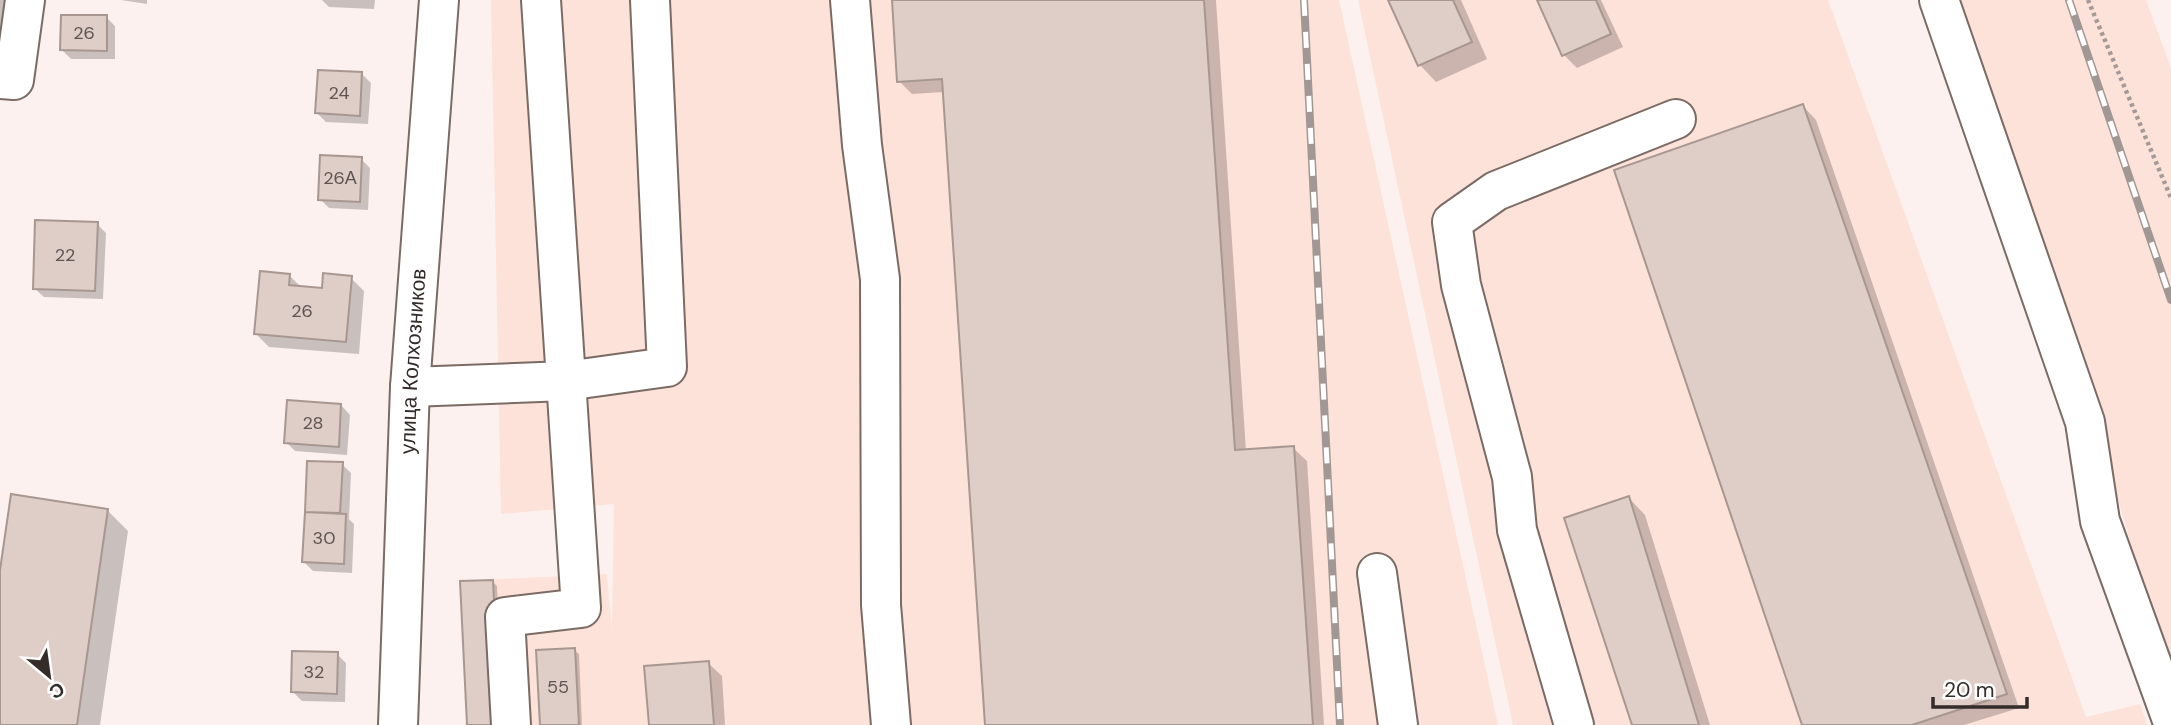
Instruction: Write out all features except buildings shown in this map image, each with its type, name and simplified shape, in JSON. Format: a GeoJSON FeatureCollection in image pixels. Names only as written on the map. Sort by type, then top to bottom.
{"type":"FeatureCollection","features":[{"type":"Feature","properties":{"kind":"street"},"geometry":{"type":"LineString","coordinates":[[0,79],[14,80],[25,0]]}},
{"type":"Feature","properties":{"kind":"street","name":"улица Колхозников"},"geometry":{"type":"LineString","coordinates":[[398,725],[410,387],[439,0]]}},
{"type":"Feature","properties":{"kind":"street"},"geometry":{"type":"LineString","coordinates":[[511,725],[505,617],[581,608],[541,0]]}},
{"type":"Feature","properties":{"kind":"street"},"geometry":{"type":"LineString","coordinates":[[410,387],[566,380],[667,367],[650,0]]}},
{"type":"Feature","properties":{"kind":"street"},"geometry":{"type":"LineString","coordinates":[[850,0],[862,145],[880,279],[881,605],[891,725]]}},
{"type":"Feature","properties":{"kind":"street"},"geometry":{"type":"LineString","coordinates":[[1939,0],[2085,422],[2100,521],[2171,717]]}},
{"type":"Feature","properties":{"kind":"street"},"geometry":{"type":"LineString","coordinates":[[1574,725],[1517,530],[1512,477],[1461,285],[1451,222],[1496,191],[1676,119]]}},
{"type":"Feature","properties":{"kind":"street"},"geometry":{"type":"LineString","coordinates":[[1377,573],[1398,725]]}},
{"type":"Feature","properties":{"kind":"path"},"geometry":{"type":"LineString","coordinates":[[2088,0],[2171,198]]}},
{"type":"Feature","properties":{"kind":"shaded area"},"geometry":{"type":"Polygon","coordinates":[[[491,0],[1339,0],[1498,725],[467,725],[460,581],[607,574],[612,629],[614,504],[501,514],[491,0]]]}},
{"type":"Feature","properties":{"kind":"shaded area"},"geometry":{"type":"Polygon","coordinates":[[[1358,0],[1828,0],[2086,717],[2140,704],[2147,725],[1513,725],[1358,0]]]}},
{"type":"Feature","properties":{"kind":"shaded area"},"geometry":{"type":"Polygon","coordinates":[[[1949,0],[2146,0],[2171,68],[2171,676],[2160,649],[2095,417],[1949,0]]]}},
{"type":"Feature","properties":{"kind":"railway"},"geometry":{"type":"LineString","coordinates":[[1304,0],[1340,725]]}},
{"type":"Feature","properties":{"kind":"railway"},"geometry":{"type":"LineString","coordinates":[[2069,0],[2171,300]]}}]}
